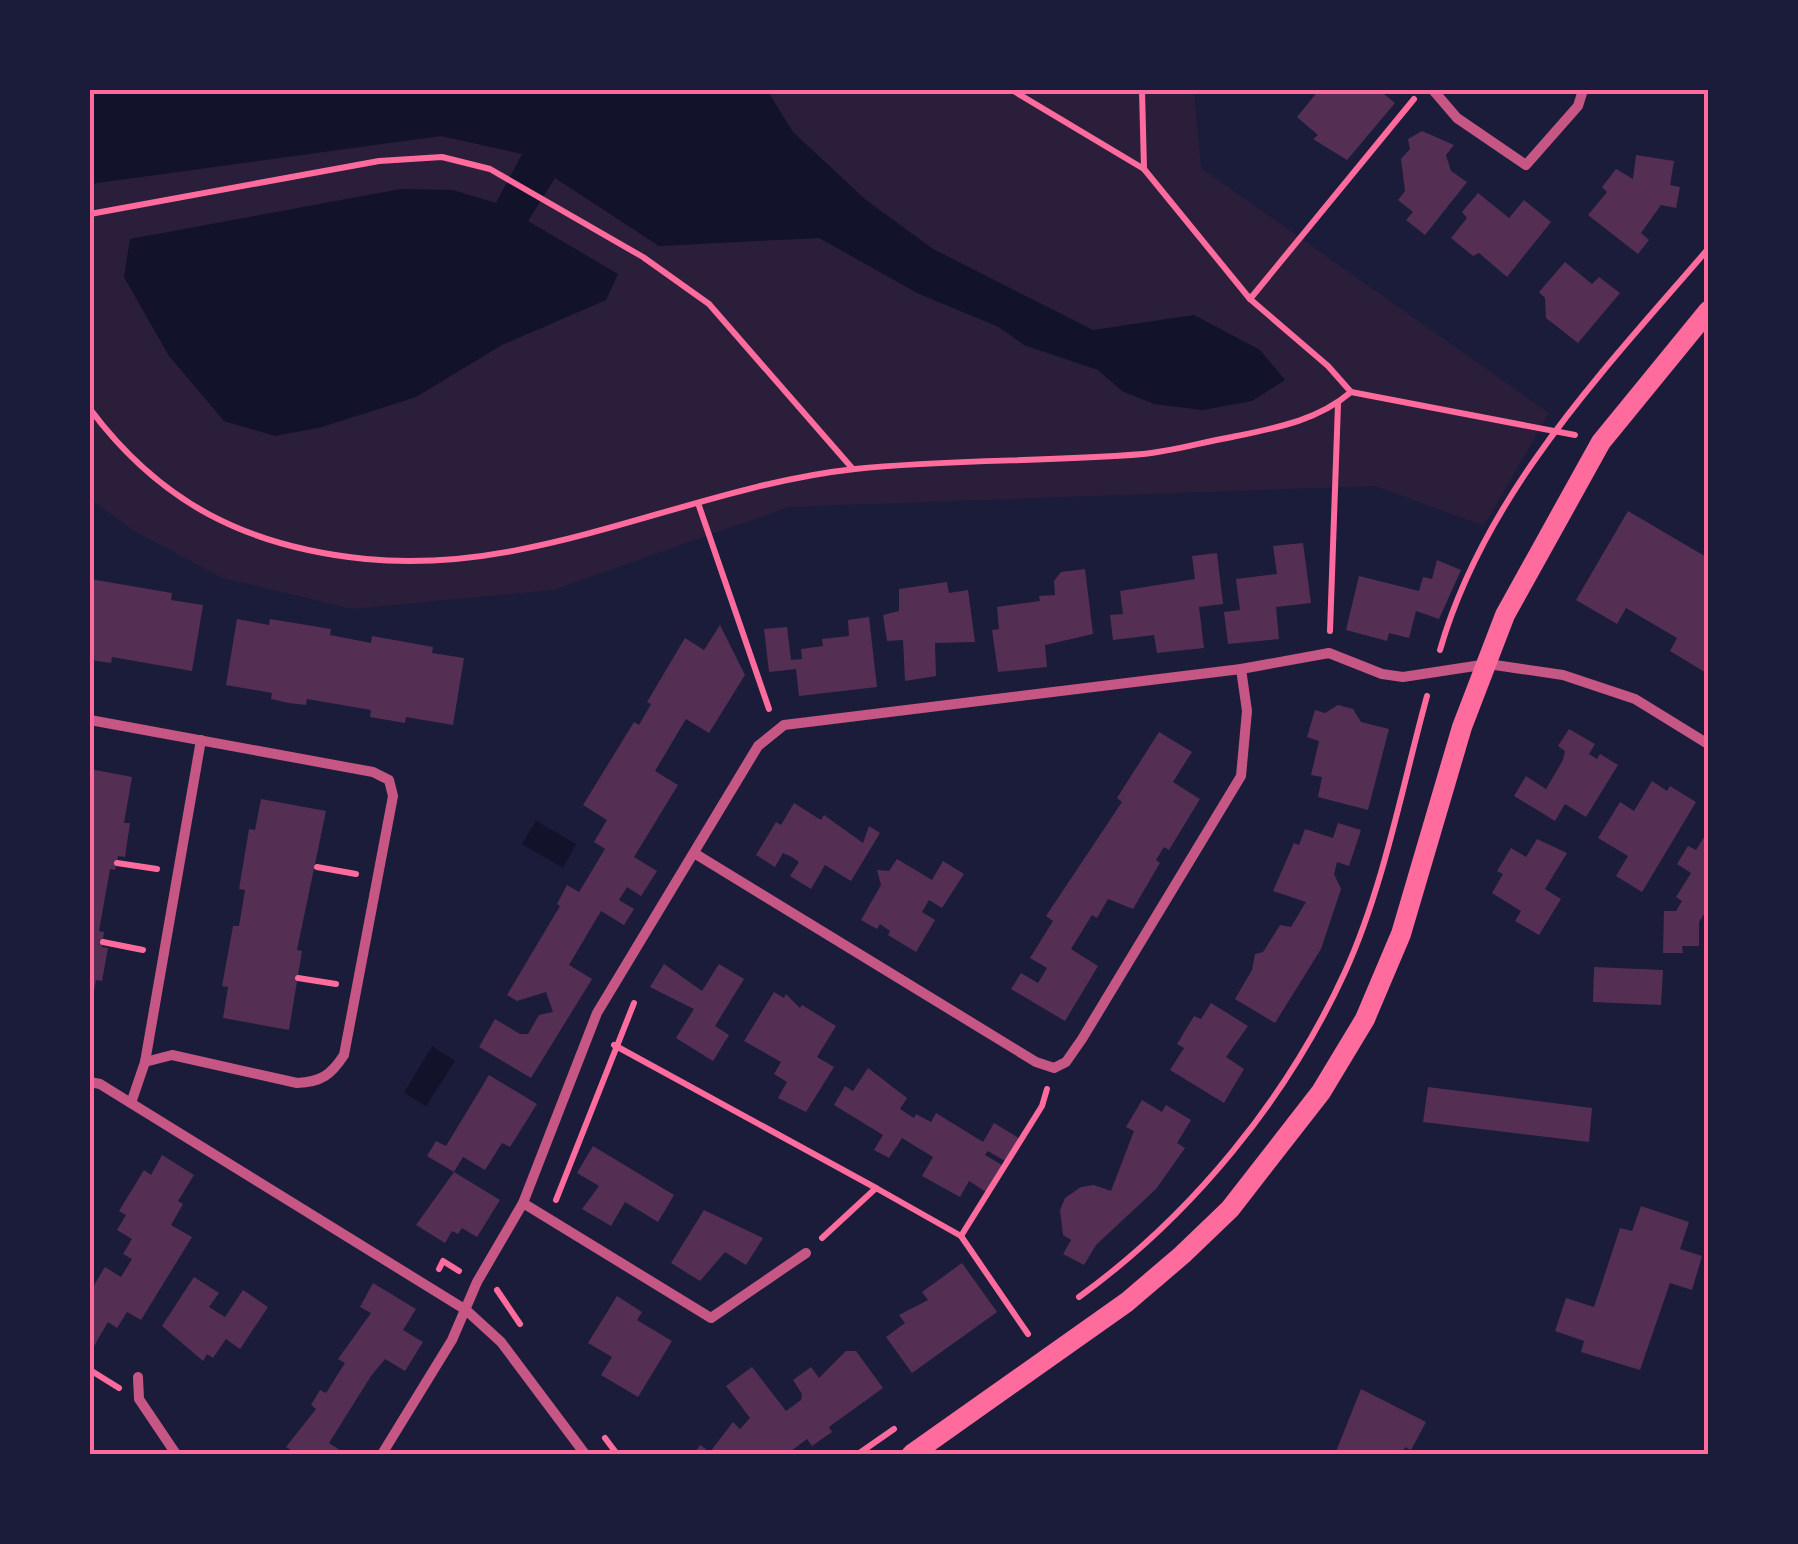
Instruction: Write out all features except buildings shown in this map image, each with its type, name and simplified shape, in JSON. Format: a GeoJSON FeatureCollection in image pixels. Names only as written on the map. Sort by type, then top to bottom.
{"type":"FeatureCollection","features":[{"type":"Feature","properties":{"kind":"main road"},"geometry":{"type":"LineString","coordinates":[[912,1454],[1127,1302],[1230,1210],[1293,1131],[1365,1019],[1386,974],[1462,727],[1505,614],[1601,442],[1708,311]]}},
{"type":"Feature","properties":{"kind":"street"},"geometry":{"type":"LineString","coordinates":[[1433,90],[1457,118],[1526,166],[1578,106],[1583,90]]}},
{"type":"Feature","properties":{"kind":"street"},"geometry":{"type":"LineString","coordinates":[[382,1454],[466,1310],[477,1282],[522,1203],[592,1024],[758,746],[776,729],[800,721],[1241,669],[1328,652],[1382,674],[1403,677],[1488,664],[1563,675],[1635,698],[1708,744]]}},
{"type":"Feature","properties":{"kind":"street"},"geometry":{"type":"LineString","coordinates":[[694,853],[1036,1062],[1054,1068],[1066,1062],[1082,1039],[1241,776],[1247,711],[1241,669]]}},
{"type":"Feature","properties":{"kind":"street"},"geometry":{"type":"LineString","coordinates":[[90,720],[373,772],[389,780],[393,796],[344,1056],[332,1073],[315,1082],[297,1083],[172,1054],[146,1062]]}},
{"type":"Feature","properties":{"kind":"street"},"geometry":{"type":"LineString","coordinates":[[130,1103],[146,1062],[201,740]]}},
{"type":"Feature","properties":{"kind":"street"},"geometry":{"type":"LineString","coordinates":[[90,1082],[466,1310],[501,1342],[585,1454]]}},
{"type":"Feature","properties":{"kind":"street"},"geometry":{"type":"LineString","coordinates":[[522,1203],[710,1318],[806,1253]]}},
{"type":"Feature","properties":{"kind":"street"},"geometry":{"type":"LineString","coordinates":[[138,1377],[139,1400],[176,1454]]}},
{"type":"Feature","properties":{"kind":"path"},"geometry":{"type":"LineString","coordinates":[[1012,90],[1144,168],[1250,299],[1328,366],[1351,392],[1601,442]]}},
{"type":"Feature","properties":{"kind":"path"},"geometry":{"type":"LineString","coordinates":[[1142,90],[1144,168]]}},
{"type":"Feature","properties":{"kind":"path"},"geometry":{"type":"LineString","coordinates":[[1250,299],[1422,90]]}},
{"type":"Feature","properties":{"kind":"path"},"geometry":{"type":"LineString","coordinates":[[90,214],[379,161],[442,157],[490,168],[643,257],[709,304],[853,469]]}},
{"type":"Feature","properties":{"kind":"path"},"geometry":{"type":"LineString","coordinates":[[1441,647],[1463,590],[1504,510],[1554,430],[1708,250]]}},
{"type":"Feature","properties":{"kind":"path"},"geometry":{"type":"LineString","coordinates":[[90,409],[123,454],[193,508],[280,544],[370,559],[468,560],[514,554],[698,504],[853,469],[1147,454],[1294,424],[1338,403],[1351,392]]}},
{"type":"Feature","properties":{"kind":"path"},"geometry":{"type":"LineString","coordinates":[[1328,652],[1338,403]]}},
{"type":"Feature","properties":{"kind":"path"},"geometry":{"type":"LineString","coordinates":[[698,504],[776,729]]}},
{"type":"Feature","properties":{"kind":"path"},"geometry":{"type":"LineString","coordinates":[[1070,1304],[1178,1215],[1254,1125],[1317,1025],[1363,926],[1426,697],[1408,694]]}},
{"type":"Feature","properties":{"kind":"path"},"geometry":{"type":"LineString","coordinates":[[117,863],[178,873]]}},
{"type":"Feature","properties":{"kind":"path"},"geometry":{"type":"LineString","coordinates":[[317,867],[377,878]]}},
{"type":"Feature","properties":{"kind":"path"},"geometry":{"type":"LineString","coordinates":[[103,942],[164,954]]}},
{"type":"Feature","properties":{"kind":"path"},"geometry":{"type":"LineString","coordinates":[[298,978],[357,987]]}},
{"type":"Feature","properties":{"kind":"path"},"geometry":{"type":"LineString","coordinates":[[546,1218],[561,1191],[614,1045],[635,1000]]}},
{"type":"Feature","properties":{"kind":"path"},"geometry":{"type":"LineString","coordinates":[[614,1045],[961,1236],[1028,1334]]}},
{"type":"Feature","properties":{"kind":"path"},"geometry":{"type":"LineString","coordinates":[[961,1236],[1042,1106],[1054,1068]]}},
{"type":"Feature","properties":{"kind":"path"},"geometry":{"type":"LineString","coordinates":[[806,1253],[876,1188]]}},
{"type":"Feature","properties":{"kind":"path"},"geometry":{"type":"LineString","coordinates":[[1012,1346],[1042,1324]]}},
{"type":"Feature","properties":{"kind":"path"},"geometry":{"type":"LineString","coordinates":[[858,1454],[902,1423]]}},
{"type":"Feature","properties":{"kind":"shaded area"},"geometry":{"type":"Polygon","coordinates":[[[90,90],[1194,90],[1201,168],[1549,413],[1484,526],[1375,486],[789,507],[553,590],[353,609],[222,578],[136,532],[90,499],[90,90]]]}},
{"type":"Feature","properties":{"kind":"shaded area"},"geometry":{"type":"Polygon","coordinates":[[[90,90],[767,90],[793,132],[866,200],[933,249],[1093,330],[1194,315],[1260,350],[1285,380],[1252,401],[1203,410],[1154,404],[1122,391],[1098,370],[1024,345],[999,327],[919,294],[819,238],[659,246],[555,178],[528,221],[618,274],[606,300],[502,345],[416,397],[322,427],[275,436],[224,421],[169,356],[124,277],[130,239],[401,189],[453,190],[496,203],[522,154],[441,136],[90,184],[90,90]]]}},
{"type":"Feature","properties":{"kind":"shaded area"},"geometry":{"type":"Polygon","coordinates":[[[536,821],[576,844],[563,868],[522,844],[536,821]]]}},
{"type":"Feature","properties":{"kind":"shaded area"},"geometry":{"type":"Polygon","coordinates":[[[432,1046],[455,1061],[426,1106],[404,1093],[432,1046]]]}}]}
